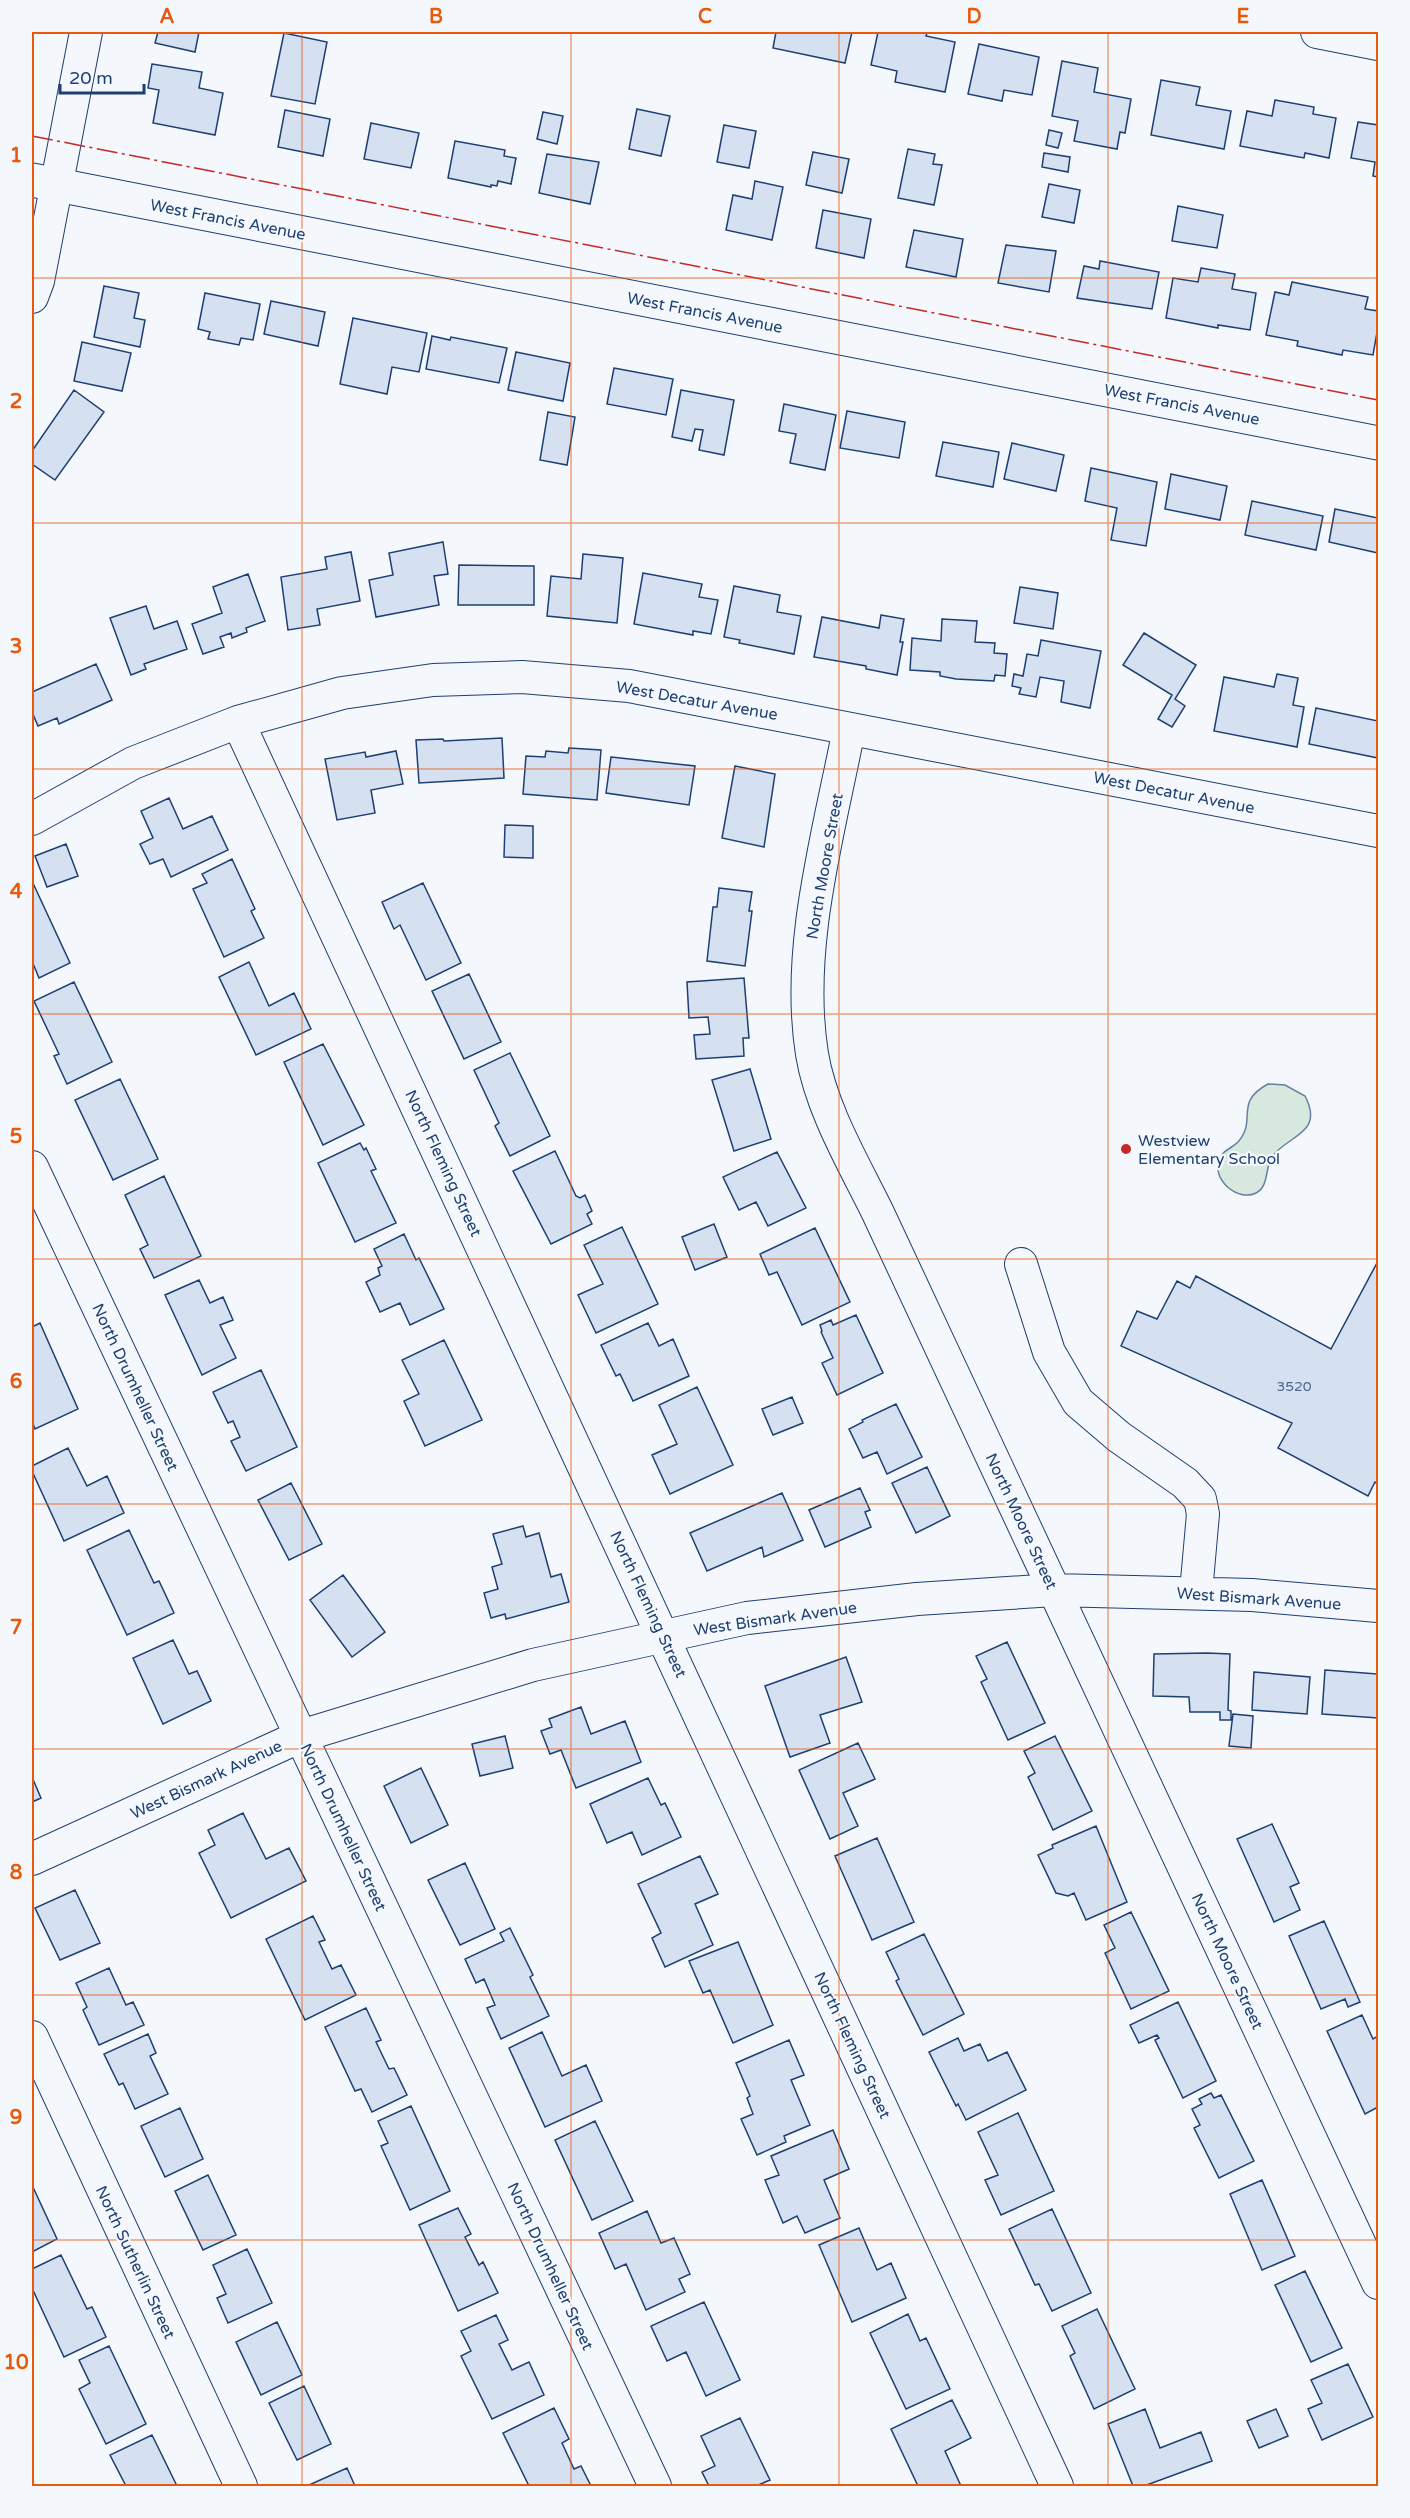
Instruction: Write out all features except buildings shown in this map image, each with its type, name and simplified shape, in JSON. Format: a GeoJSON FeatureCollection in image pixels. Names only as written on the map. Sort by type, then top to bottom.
{"type":"FeatureCollection","features":[{"type":"Feature","properties":{"kind":"main road","name":"West Francis Avenue"},"geometry":{"type":"LineString","coordinates":[[44,183],[1378,443]]}},
{"type":"Feature","properties":{"kind":"street"},"geometry":{"type":"LineString","coordinates":[[32,297],[38,281],[44,183],[86,32]]}},
{"type":"Feature","properties":{"kind":"street"},"geometry":{"type":"LineString","coordinates":[[1317,32],[1378,44]]}},
{"type":"Feature","properties":{"kind":"street","name":"West Decatur Avenue"},"geometry":{"type":"LineString","coordinates":[[32,819],[133,763],[238,722],[342,693],[433,680],[522,677],[629,686],[1378,831]]}},
{"type":"Feature","properties":{"kind":"street","name":"North Fleming Street"},"geometry":{"type":"LineString","coordinates":[[238,722],[1057,2487]]}},
{"type":"Feature","properties":{"kind":"street","name":"North Moore Street"},"geometry":{"type":"LineString","coordinates":[[849,729],[810,932],[808,990],[812,1054],[832,1121],[883,1224],[1378,2283]]}},
{"type":"Feature","properties":{"kind":"street","name":"North Drumheller Street"},"geometry":{"type":"LineString","coordinates":[[32,1167],[655,2487]]}},
{"type":"Feature","properties":{"kind":"street"},"geometry":{"type":"LineString","coordinates":[[1022,1264],[1049,1352],[1078,1402],[1119,1437],[1185,1483],[1200,1499],[1203,1515],[1196,1592]]}},
{"type":"Feature","properties":{"kind":"street","name":"West Bismark Avenue"},"geometry":{"type":"LineString","coordinates":[[32,1859],[301,1736],[533,1665],[663,1635],[770,1616],[917,1599],[1054,1590],[1196,1592],[1378,1606]]}},
{"type":"Feature","properties":{"kind":"street","name":"North Sutherlin Street"},"geometry":{"type":"LineString","coordinates":[[32,2037],[241,2487]]}},
{"type":"Feature","properties":{"kind":"shaded area"},"geometry":{"type":"Polygon","coordinates":[[[1268,1084],[1285,1085],[1305,1096],[1310,1109],[1310,1118],[1302,1132],[1272,1157],[1265,1182],[1260,1190],[1249,1195],[1242,1194],[1228,1188],[1223,1182],[1219,1175],[1219,1161],[1222,1154],[1238,1142],[1244,1134],[1251,1098],[1268,1084]]]}},
{"type":"Feature","properties":{"kind":"power"},"geometry":{"type":"LineString","coordinates":[[32,136],[1378,400]]}},
{"type":"Feature","properties":{"kind":"place","name":"Westview Elementary School"},"geometry":{"type":"Point","coordinates":[1126,1149]}}]}
